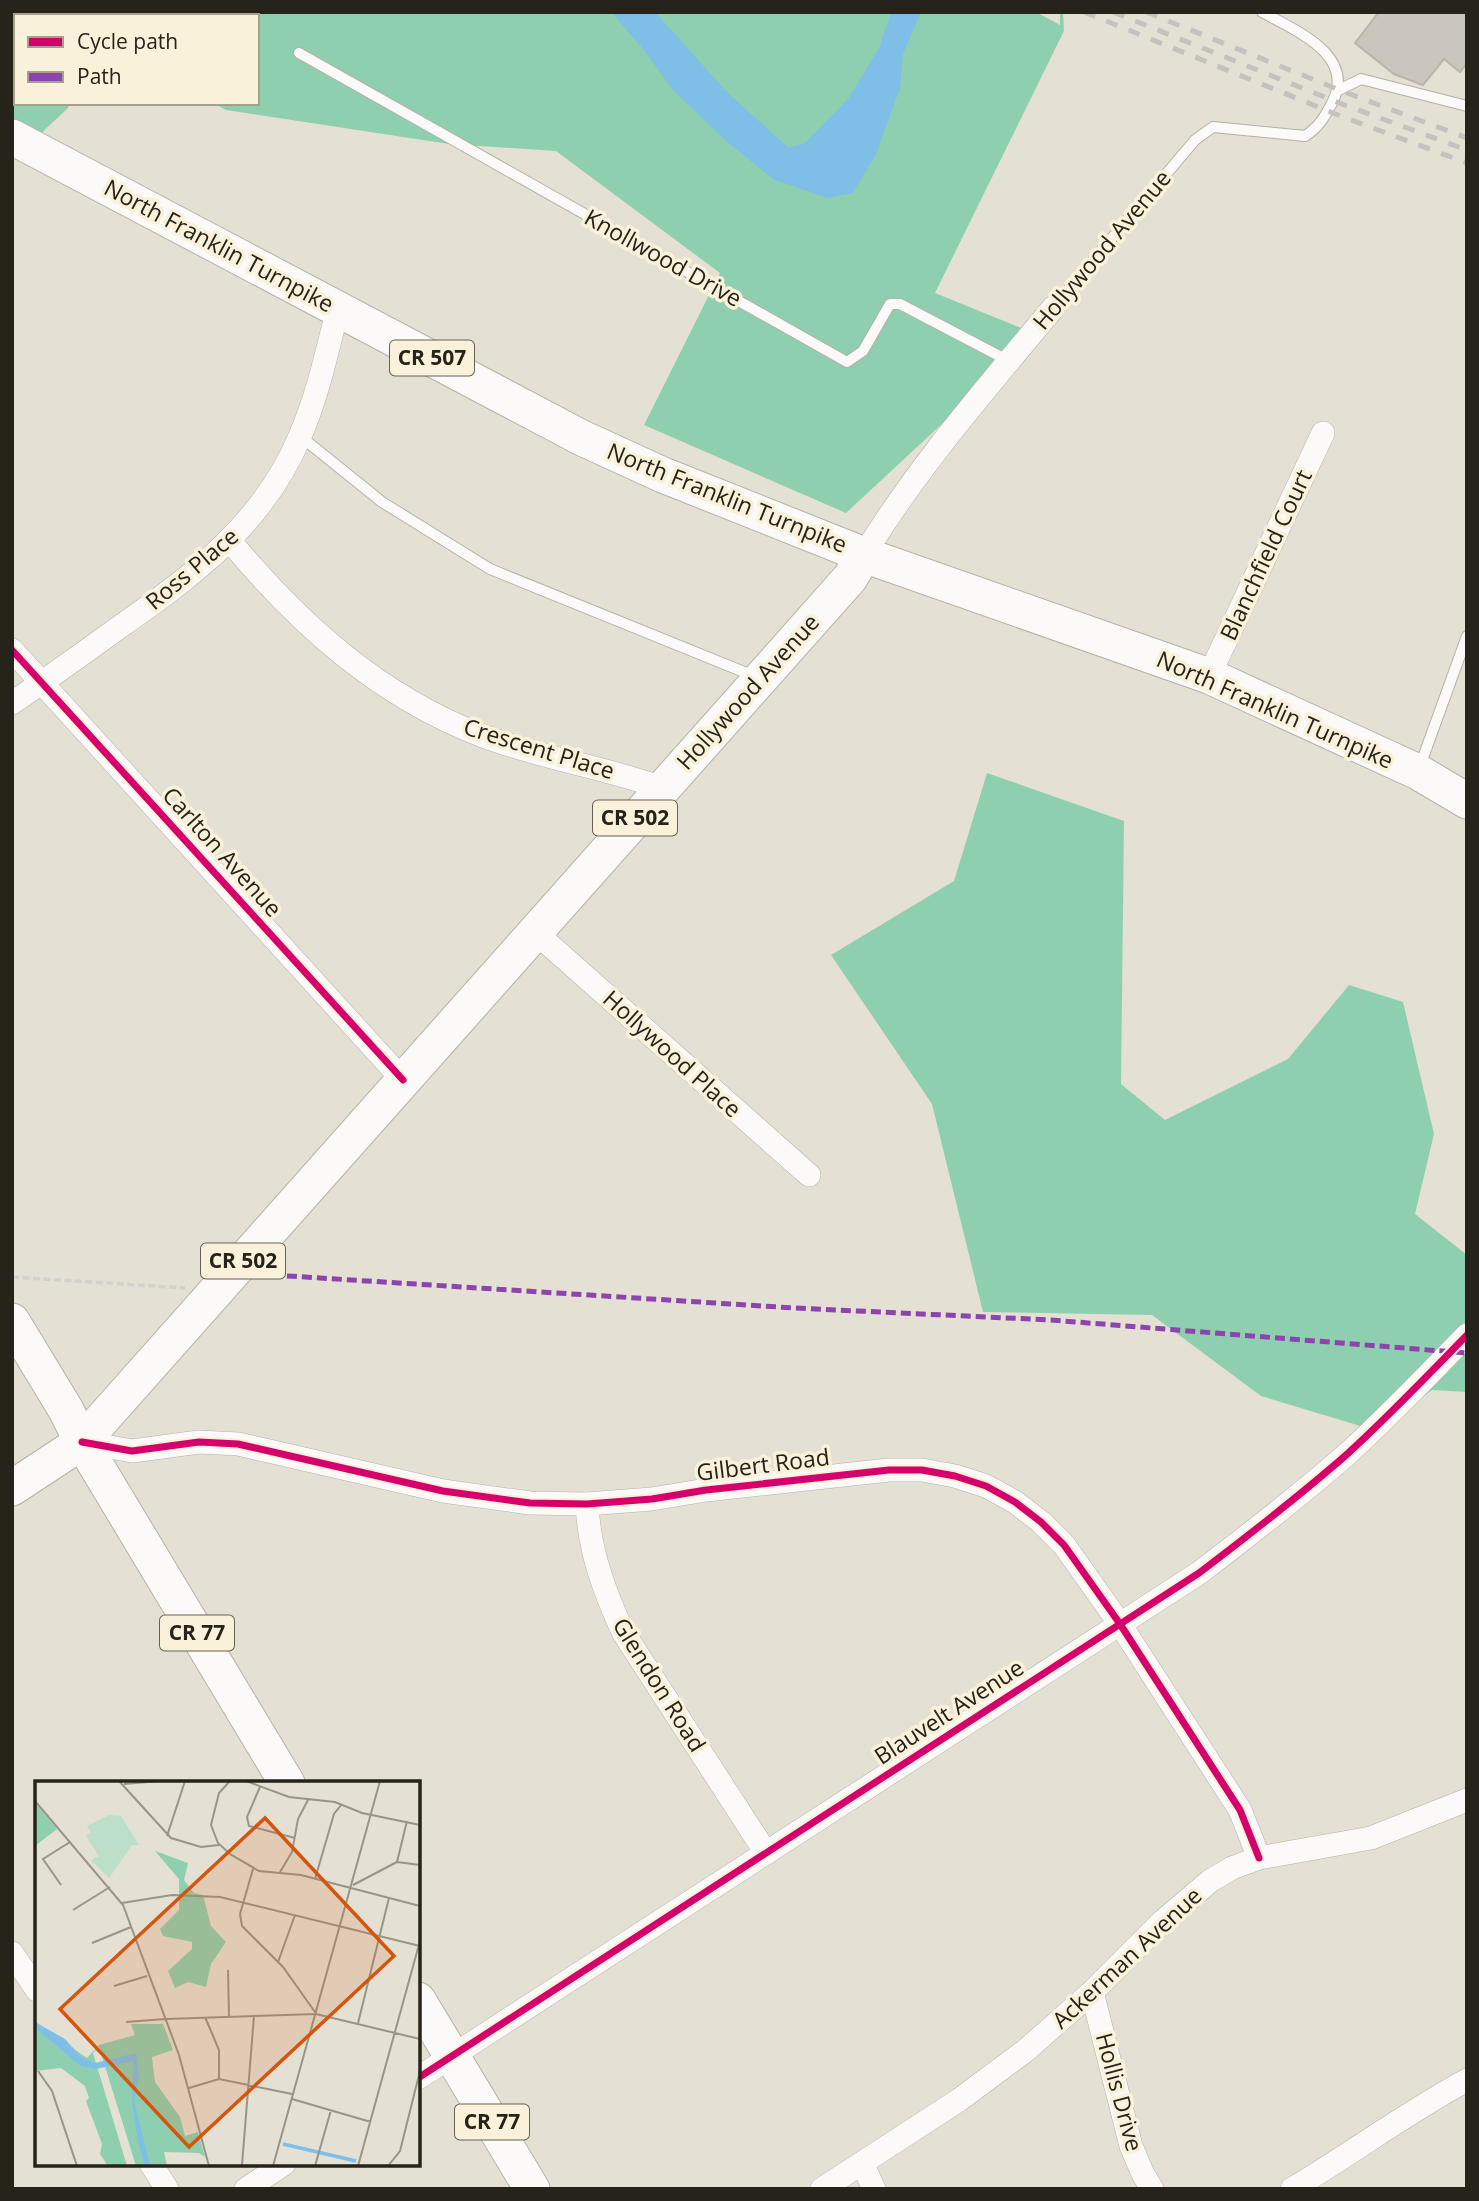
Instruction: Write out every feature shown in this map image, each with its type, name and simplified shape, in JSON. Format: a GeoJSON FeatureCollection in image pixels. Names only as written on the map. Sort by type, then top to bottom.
{"type":"FeatureCollection","features":[{"type":"Feature","properties":{"kind":"main road","name":"North Franklin Turnpike"},"geometry":{"type":"LineString","coordinates":[[12,137],[582,438],[663,475],[864,555],[1209,676],[1418,772],[1467,801]]}},
{"type":"Feature","properties":{"kind":"main road","name":"Hollywood Avenue"},"geometry":{"type":"LineString","coordinates":[[12,1488],[82,1442],[850,578],[864,555]]}},
{"type":"Feature","properties":{"kind":"main road","name":"CR 77"},"geometry":{"type":"LineString","coordinates":[[12,1321],[286,1781]]}},
{"type":"Feature","properties":{"kind":"main road","name":"CR 77"},"geometry":{"type":"LineString","coordinates":[[420,2003],[532,2189]]}},
{"type":"Feature","properties":{"kind":"street","name":"Ross Place"},"geometry":{"type":"LineString","coordinates":[[12,703],[177,587],[230,541],[260,506],[300,436],[317,390],[338,308]]}},
{"type":"Feature","properties":{"kind":"street","name":"Hollywood Avenue"},"geometry":{"type":"LineString","coordinates":[[864,555],[880,528],[943,442],[1053,309]]}},
{"type":"Feature","properties":{"kind":"street","name":"Blanchfield Court"},"geometry":{"type":"LineString","coordinates":[[1209,676],[1323,433]]}},
{"type":"Feature","properties":{"kind":"street","name":"Crescent Place"},"geometry":{"type":"LineString","coordinates":[[230,541],[262,579],[316,633],[349,661],[393,692],[440,718],[484,736],[662,788]]}},
{"type":"Feature","properties":{"kind":"street","name":"Carlton Avenue"},"geometry":{"type":"LineString","coordinates":[[12,650],[403,1080]]}},
{"type":"Feature","properties":{"kind":"street","name":"Hollywood Place"},"geometry":{"type":"LineString","coordinates":[[535,932],[809,1175]]}},
{"type":"Feature","properties":{"kind":"street","name":"Blauvelt Avenue"},"geometry":{"type":"LineString","coordinates":[[420,2077],[1199,1573],[1274,1516],[1345,1456],[1467,1335]]}},
{"type":"Feature","properties":{"kind":"street","name":"Gilbert Road"},"geometry":{"type":"LineString","coordinates":[[82,1442],[132,1451],[199,1442],[238,1444],[475,1496],[530,1503],[587,1504],[652,1499],[706,1490],[889,1470],[922,1470],[955,1476],[986,1486],[1015,1502],[1065,1545],[1120,1624],[1240,1810],[1259,1858]]}},
{"type":"Feature","properties":{"kind":"street","name":"Glendon Road"},"geometry":{"type":"LineString","coordinates":[[587,1504],[595,1562],[623,1632],[766,1853]]}},
{"type":"Feature","properties":{"kind":"street","name":"Ackerman Avenue"},"geometry":{"type":"LineString","coordinates":[[822,2189],[959,2100],[1025,2051],[1092,1992],[1163,1921],[1210,1881],[1232,1868],[1259,1858],[1371,1838],[1467,1800]]}},
{"type":"Feature","properties":{"kind":"street"},"geometry":{"type":"LineString","coordinates":[[12,1953],[35,1987]]}},
{"type":"Feature","properties":{"kind":"street","name":"Hollis Drive"},"geometry":{"type":"LineString","coordinates":[[1092,1992],[1132,2146],[1143,2174],[1153,2189]]}},
{"type":"Feature","properties":{"kind":"street"},"geometry":{"type":"LineString","coordinates":[[1292,2189],[1342,2160],[1427,2102],[1467,2080]]}},
{"type":"Feature","properties":{"kind":"street"},"geometry":{"type":"LineString","coordinates":[[862,2163],[874,2189]]}},
{"type":"Feature","properties":{"kind":"street"},"geometry":{"type":"LineString","coordinates":[[152,2166],[167,2189]]}},
{"type":"Feature","properties":{"kind":"street"},"geometry":{"type":"LineString","coordinates":[[246,2189],[281,2166]]}},
{"type":"Feature","properties":{"kind":"lane"},"geometry":{"type":"LineString","coordinates":[[1262,12],[1307,37],[1334,60],[1339,90],[1361,79],[1467,106]]}},
{"type":"Feature","properties":{"kind":"lane","name":"Knollwood Drive"},"geometry":{"type":"LineString","coordinates":[[299,53],[847,362],[863,351],[890,304],[900,304],[1009,361]]}},
{"type":"Feature","properties":{"kind":"lane","name":"Hollywood Avenue"},"geometry":{"type":"LineString","coordinates":[[1053,309],[1195,140],[1213,127],[1305,136],[1321,126],[1339,90]]}},
{"type":"Feature","properties":{"kind":"lane"},"geometry":{"type":"LineString","coordinates":[[300,436],[382,502],[490,569],[760,679]]}},
{"type":"Feature","properties":{"kind":"lane"},"geometry":{"type":"LineString","coordinates":[[1418,772],[1467,636]]}},
{"type":"Feature","properties":{"kind":"path"},"geometry":{"type":"LineString","coordinates":[[12,1277],[196,1288]]}},
{"type":"Feature","properties":{"kind":"green space"},"geometry":{"type":"Polygon","coordinates":[[[12,12],[1036,12],[1060,25],[1060,12],[1063,12],[1064,31],[935,293],[1021,328],[944,422],[846,513],[644,425],[720,273],[556,151],[449,144],[226,110],[217,105],[259,105],[259,14],[14,14],[14,105],[69,105],[37,137],[12,123],[12,12]]]}},
{"type":"Feature","properties":{"kind":"green space"},"geometry":{"type":"Polygon","coordinates":[[[987,773],[1124,821],[1121,1084],[1165,1120],[1288,1059],[1349,985],[1403,1002],[1434,1134],[1415,1214],[1467,1255],[1467,1392],[1432,1390],[1377,1431],[1261,1396],[1152,1315],[983,1312],[932,1104],[831,955],[954,881],[987,773]]]}},
{"type":"Feature","properties":{"kind":"water"},"geometry":{"type":"Polygon","coordinates":[[[611,12],[655,12],[728,93],[789,148],[805,143],[848,99],[879,48],[891,12],[921,12],[903,54],[900,88],[876,154],[853,193],[827,198],[773,179],[725,140],[672,89],[644,50],[611,12]]]}},
{"type":"Feature","properties":{"kind":"building"},"geometry":{"type":"Polygon","coordinates":[[[1379,12],[1467,12],[1467,63],[1460,72],[1444,59],[1423,85],[1394,74],[1355,43],[1379,12]]]}},
{"type":"Feature","properties":{"kind":"railway"},"geometry":{"type":"LineString","coordinates":[[1084,12],[1338,115],[1467,163]]}},
{"type":"Feature","properties":{"kind":"railway"},"geometry":{"type":"LineString","coordinates":[[1113,12],[1342,104],[1467,150]]}},
{"type":"Feature","properties":{"kind":"railway"},"geometry":{"type":"LineString","coordinates":[[1146,12],[1467,138]]}},
{"type":"Feature","properties":{"kind":"marked path"},"geometry":{"type":"LineString","coordinates":[[257,1274],[794,1308],[1051,1320],[1467,1353]]}},
{"type":"Feature","properties":{"kind":"cycle path"},"geometry":{"type":"LineString","coordinates":[[12,650],[403,1080]]}},
{"type":"Feature","properties":{"kind":"cycle path"},"geometry":{"type":"LineString","coordinates":[[420,2077],[1199,1573],[1345,1456],[1467,1335]]}},
{"type":"Feature","properties":{"kind":"cycle path"},"geometry":{"type":"LineString","coordinates":[[82,1442],[132,1451],[199,1442],[238,1444],[443,1491],[530,1503],[587,1504],[652,1499],[706,1490],[889,1470],[922,1470],[955,1476],[986,1486],[1015,1502],[1041,1522],[1064,1545],[1120,1624],[1240,1810],[1259,1858]]}}]}
